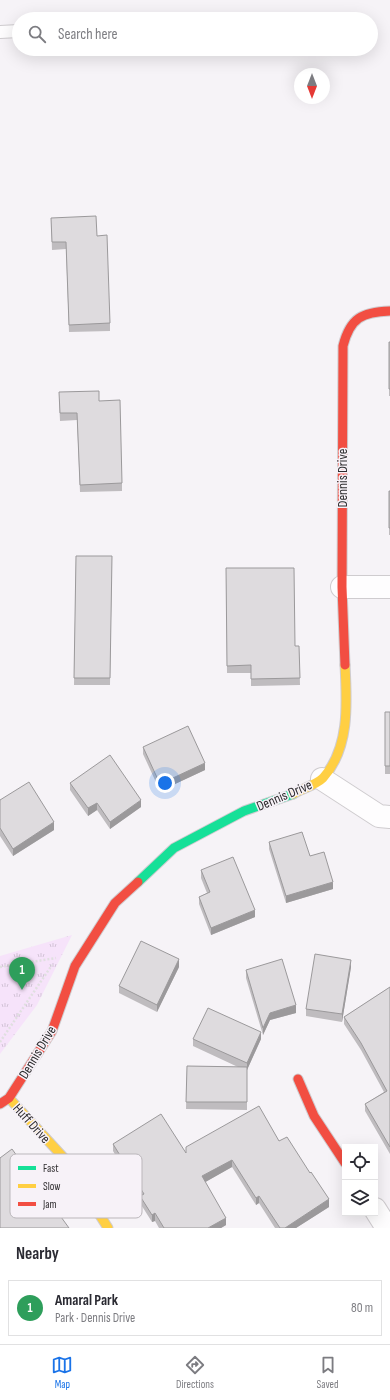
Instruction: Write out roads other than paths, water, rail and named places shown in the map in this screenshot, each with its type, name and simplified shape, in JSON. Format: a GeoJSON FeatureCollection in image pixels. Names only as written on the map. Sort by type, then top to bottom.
{"type":"FeatureCollection","features":[{"type":"Feature","properties":{"kind":"street","name":"Dennis Drive"},"geometry":{"type":"LineString","coordinates":[[0,1104],[9,1098],[52,1031],[75,966],[115,902],[174,848],[244,811],[286,797],[322,779],[338,755],[347,711],[342,587],[343,346],[346,332],[354,320],[367,313],[390,311]]}},
{"type":"Feature","properties":{"kind":"street"},"geometry":{"type":"LineString","coordinates":[[342,587],[390,586]]}},
{"type":"Feature","properties":{"kind":"street"},"geometry":{"type":"LineString","coordinates":[[322,779],[379,816],[390,817]]}},
{"type":"Feature","properties":{"kind":"street"},"geometry":{"type":"LineString","coordinates":[[298,1079],[314,1116],[342,1158]]}},
{"type":"Feature","properties":{"kind":"street","name":"Huff Drive"},"geometry":{"type":"LineString","coordinates":[[9,1098],[60,1154]]}},
{"type":"Feature","properties":{"kind":"street"},"geometry":{"type":"LineString","coordinates":[[378,1213],[389,1228]]}},
{"type":"Feature","properties":{"kind":"street","name":"Huff Drive"},"geometry":{"type":"LineString","coordinates":[[102,1218],[108,1228]]}},
{"type":"Feature","properties":{"kind":"lane"},"geometry":{"type":"LineString","coordinates":[[0,32],[12,32]]}},
{"type":"Feature","properties":{"kind":"place","name":"Amaral Park"},"geometry":{"type":"Point","coordinates":[22,990]}}]}
